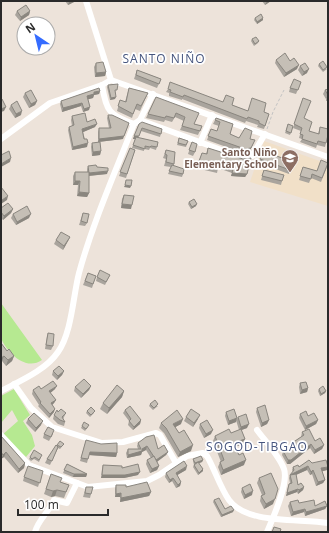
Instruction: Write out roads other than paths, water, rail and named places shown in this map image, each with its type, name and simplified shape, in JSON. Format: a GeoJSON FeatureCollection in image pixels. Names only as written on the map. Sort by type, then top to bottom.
{"type":"FeatureCollection","features":[{"type":"Feature","properties":{"kind":"street"},"geometry":{"type":"LineString","coordinates":[[86,1],[111,80]]}},
{"type":"Feature","properties":{"kind":"street"},"geometry":{"type":"LineString","coordinates":[[1,139],[50,103],[102,85],[111,80],[328,157]]}},
{"type":"Feature","properties":{"kind":"street"},"geometry":{"type":"LineString","coordinates":[[102,85],[108,109],[113,115],[246,158],[253,154],[265,134]]}},
{"type":"Feature","properties":{"kind":"street"},"geometry":{"type":"LineString","coordinates":[[1,391],[47,364],[54,357],[63,342],[87,248],[137,122],[153,94]]}},
{"type":"Feature","properties":{"kind":"street"},"geometry":{"type":"LineString","coordinates":[[200,143],[212,115]]}},
{"type":"Feature","properties":{"kind":"street"},"geometry":{"type":"LineString","coordinates":[[14,384],[31,408],[52,427],[102,443],[123,442],[156,433],[160,435],[176,463]]}},
{"type":"Feature","properties":{"kind":"street"},"geometry":{"type":"LineString","coordinates":[[257,430],[284,470],[283,486],[267,532]]}},
{"type":"Feature","properties":{"kind":"street"},"geometry":{"type":"LineString","coordinates":[[1,435],[29,465],[88,487],[134,484],[147,481],[160,475],[176,463],[195,453],[203,453],[207,456],[229,500],[236,507],[272,520],[328,523]]}},
{"type":"Feature","properties":{"kind":"street"},"geometry":{"type":"LineString","coordinates":[[35,532],[36,527],[51,508],[54,500],[65,504],[70,501],[77,483]]}},
{"type":"Feature","properties":{"kind":"place","name":"Santo Niño Elementary School"},"geometry":{"type":"Point","coordinates":[290,173]}},
{"type":"Feature","properties":{"kind":"district","name":"SANTO NIÑO"},"geometry":{"type":"Point","coordinates":[164,59]}},
{"type":"Feature","properties":{"kind":"district","name":"SOGOD-TIBGAO"},"geometry":{"type":"Point","coordinates":[257,447]}}]}
